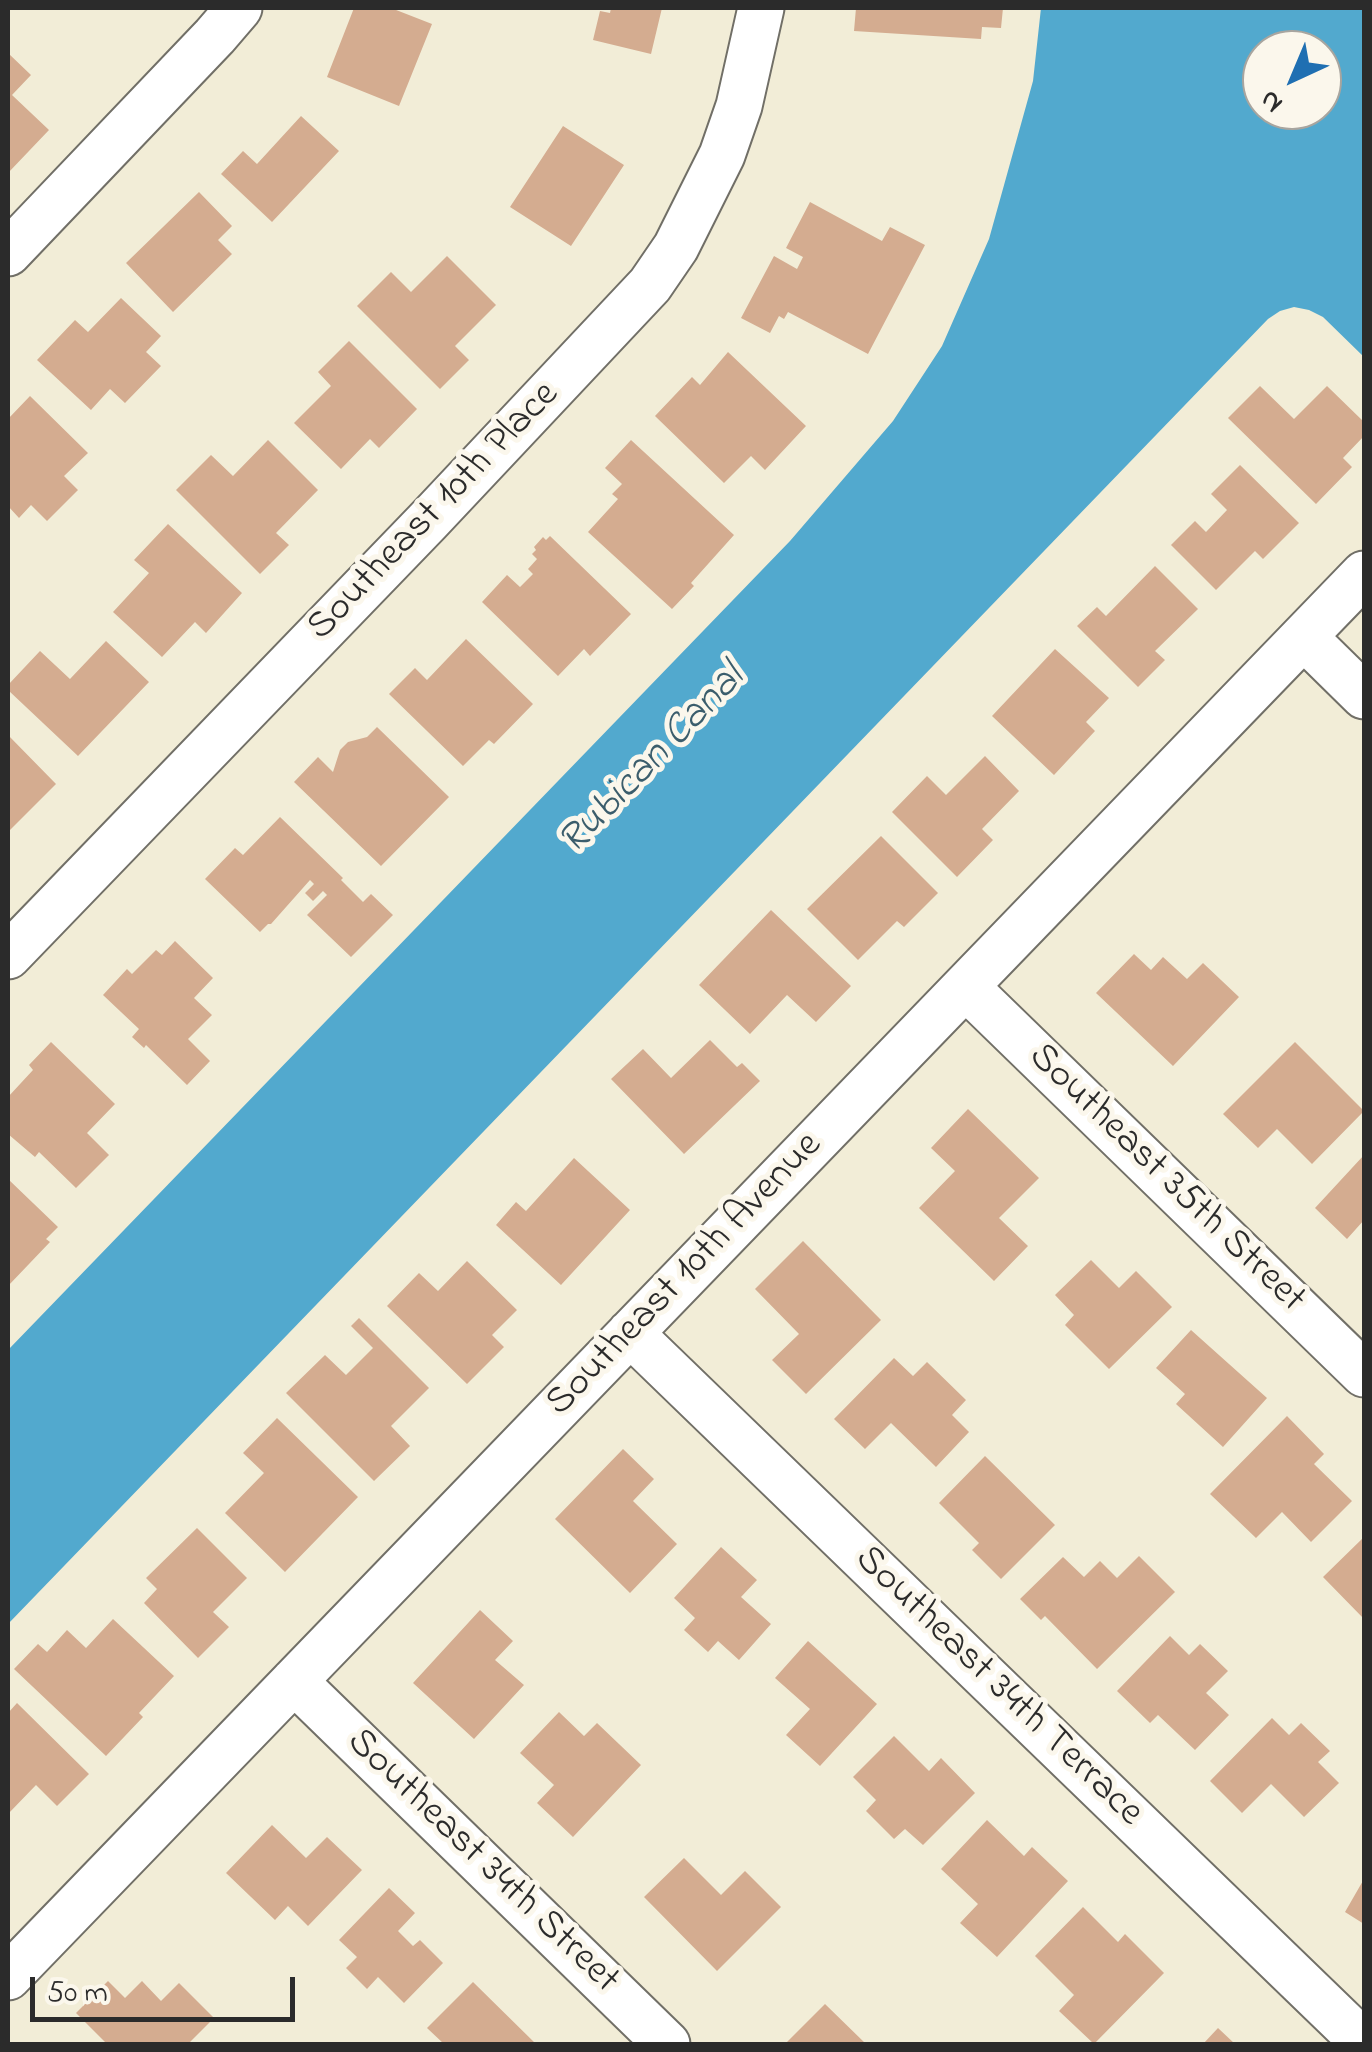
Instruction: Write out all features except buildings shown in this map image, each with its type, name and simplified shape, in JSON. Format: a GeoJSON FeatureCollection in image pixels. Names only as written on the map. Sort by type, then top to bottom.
{"type":"FeatureCollection","features":[{"type":"Feature","properties":{"kind":"street"},"geometry":{"type":"LineString","coordinates":[[8,254],[239,8]]}},
{"type":"Feature","properties":{"kind":"street","name":"Southeast 10th Place"},"geometry":{"type":"LineString","coordinates":[[8,956],[650,285],[684,232],[722,155],[744,90],[761,8]]}},
{"type":"Feature","properties":{"kind":"street","name":"Southeast 10th Avenue"},"geometry":{"type":"LineString","coordinates":[[8,1977],[1364,574]]}},
{"type":"Feature","properties":{"kind":"street"},"geometry":{"type":"LineString","coordinates":[[1304,638],[1364,696]]}},
{"type":"Feature","properties":{"kind":"street","name":"Southeast 35th Street"},"geometry":{"type":"LineString","coordinates":[[966,987],[1364,1374]]}},
{"type":"Feature","properties":{"kind":"street","name":"Southeast 34th Terrace"},"geometry":{"type":"LineString","coordinates":[[630,1333],[1364,2043]]}},
{"type":"Feature","properties":{"kind":"street","name":"Southeast 34th Street"},"geometry":{"type":"LineString","coordinates":[[294,1681],[667,2044]]}},
{"type":"Feature","properties":{"kind":"water","name":"Rubican Canal"},"geometry":{"type":"Polygon","coordinates":[[[1041,8],[1364,8],[1364,357],[1323,317],[1309,310],[1294,307],[1268,319],[8,1624],[8,1350],[790,541],[893,421],[942,346],[989,239],[1033,81],[1041,8]]]}}]}
